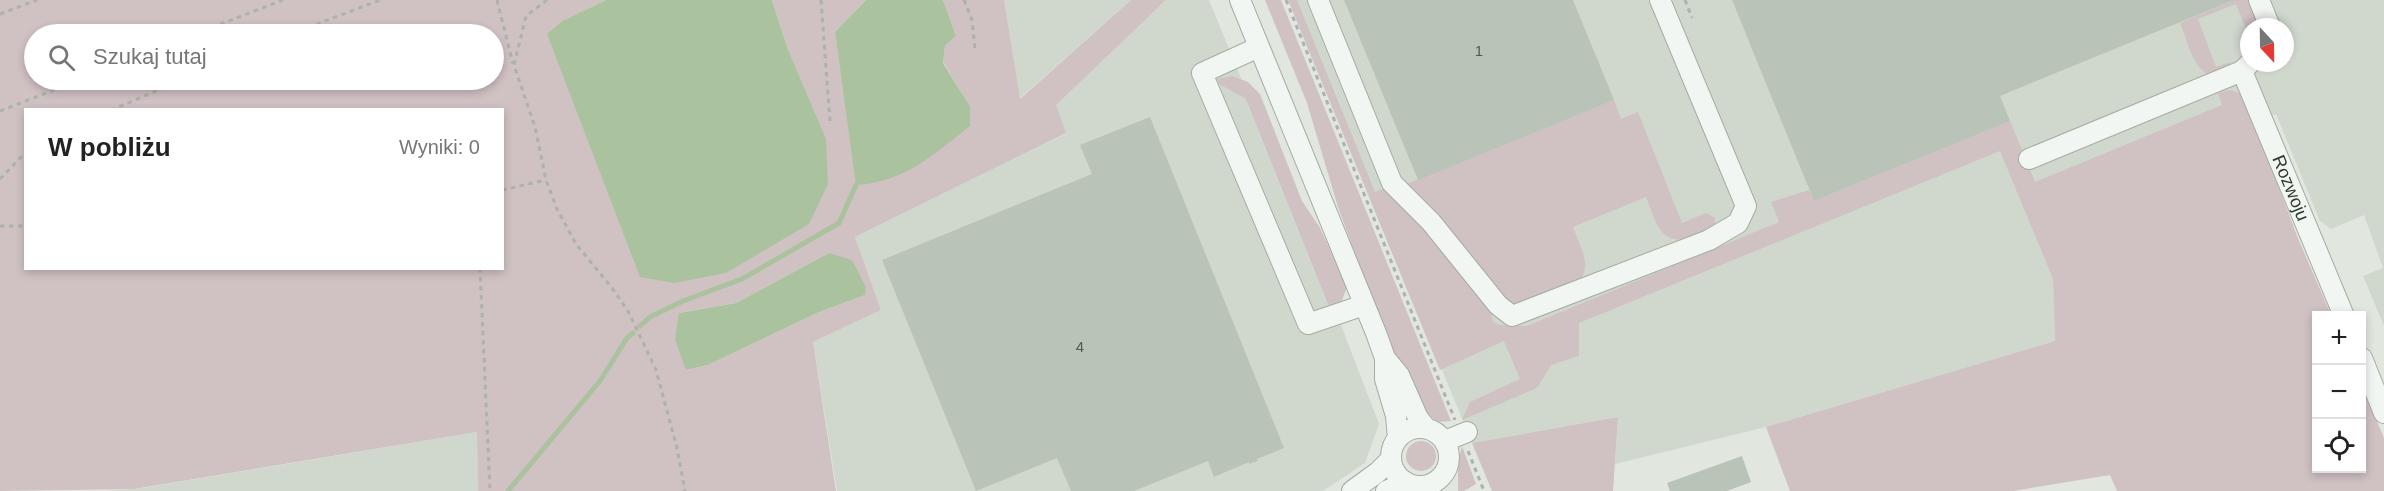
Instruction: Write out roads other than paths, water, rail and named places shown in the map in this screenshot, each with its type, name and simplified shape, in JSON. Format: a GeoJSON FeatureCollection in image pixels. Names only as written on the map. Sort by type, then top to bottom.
{"type":"FeatureCollection","features":[{"type":"Feature","properties":{"kind":"street"},"geometry":{"type":"LineString","coordinates":[[1240,0],[1385,358],[1399,375],[1418,418],[1426,428],[1437,433],[1458,436],[1449,458],[1445,483],[1386,491]]}},
{"type":"Feature","properties":{"kind":"street"},"geometry":{"type":"LineString","coordinates":[[1318,0],[1392,183],[1431,222],[1498,305],[1512,316],[1709,240],[1738,223],[1746,206],[1660,0]]}},
{"type":"Feature","properties":{"kind":"street"},"geometry":{"type":"LineString","coordinates":[[2259,0],[2266,18]]}},
{"type":"Feature","properties":{"kind":"street"},"geometry":{"type":"LineString","coordinates":[[1259,47],[1202,73],[1308,324],[1364,305]]}},
{"type":"Feature","properties":{"kind":"street"},"geometry":{"type":"LineString","coordinates":[[2029,159],[2240,70]]}},
{"type":"Feature","properties":{"kind":"street","name":"Rozwoju"},"geometry":{"type":"LineString","coordinates":[[2248,72],[2342,311]]}},
{"type":"Feature","properties":{"kind":"street"},"geometry":{"type":"LineString","coordinates":[[1385,358],[1386,379],[1396,416],[1398,438]]}},
{"type":"Feature","properties":{"kind":"street"},"geometry":{"type":"LineString","coordinates":[[2364,365],[2384,413]]}},
{"type":"Feature","properties":{"kind":"street"},"geometry":{"type":"LineString","coordinates":[[1415,486],[1397,475],[1391,452],[1398,438],[1411,429],[1426,428]]}},
{"type":"Feature","properties":{"kind":"street"},"geometry":{"type":"LineString","coordinates":[[1352,491],[1378,472],[1391,459]]}},
{"type":"Feature","properties":{"kind":"waterway"},"geometry":{"type":"LineString","coordinates":[[640,326],[650,317],[683,301],[742,279],[839,223],[856,185]]}},
{"type":"Feature","properties":{"kind":"waterway"},"geometry":{"type":"LineString","coordinates":[[508,491],[600,381],[627,338],[633,333]]}}]}
